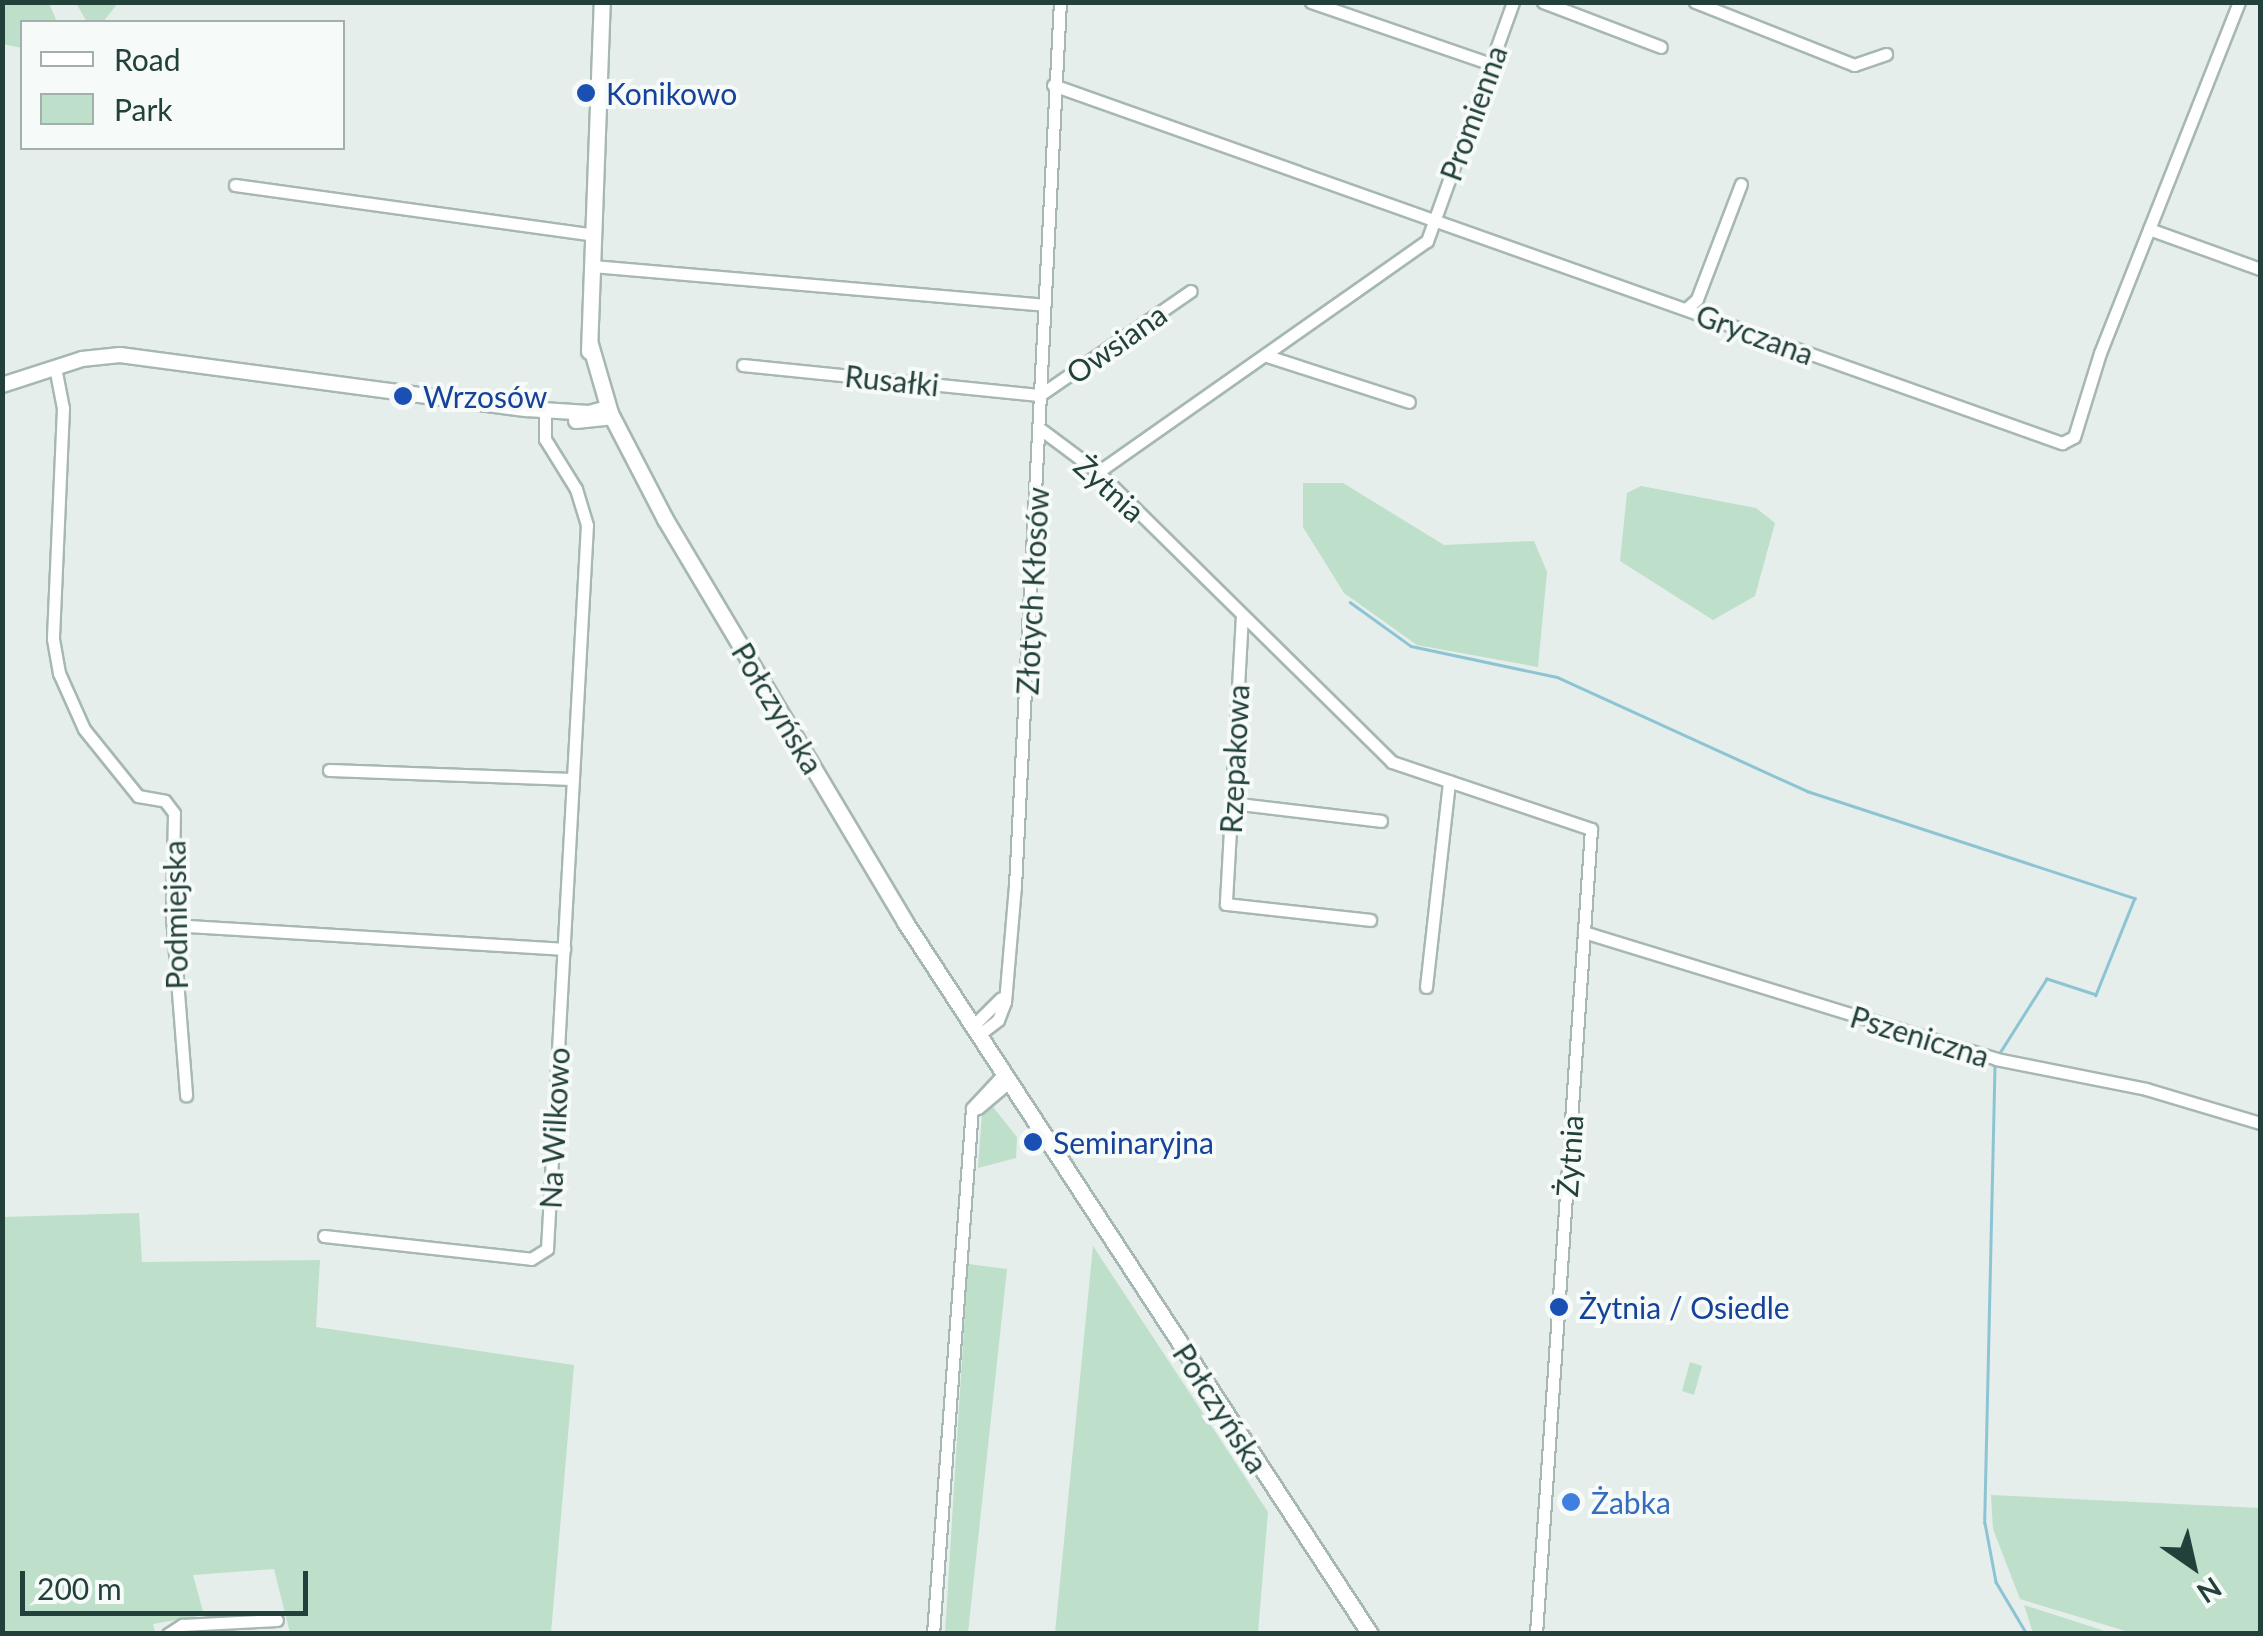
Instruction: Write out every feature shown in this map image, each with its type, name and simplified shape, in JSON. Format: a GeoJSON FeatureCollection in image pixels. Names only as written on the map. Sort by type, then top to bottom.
{"type":"FeatureCollection","features":[{"type":"Feature","properties":{"kind":"main road","name":"Połczyńska"},"geometry":{"type":"LineString","coordinates":[[603,2],[590,344],[606,414],[665,519],[1004,1081],[1370,1634]]}},
{"type":"Feature","properties":{"kind":"street","name":"Złotych Kłosów"},"geometry":{"type":"LineString","coordinates":[[974,1031],[1002,1014],[1035,589],[1048,192],[1060,2]]}},
{"type":"Feature","properties":{"kind":"street"},"geometry":{"type":"LineString","coordinates":[[1311,2],[1491,64]]}},
{"type":"Feature","properties":{"kind":"street","name":"Promienna"},"geometry":{"type":"LineString","coordinates":[[1434,224],[1513,2]]}},
{"type":"Feature","properties":{"kind":"street"},"geometry":{"type":"LineString","coordinates":[[1543,2],[1661,47]]}},
{"type":"Feature","properties":{"kind":"street"},"geometry":{"type":"LineString","coordinates":[[1696,2],[1854,64],[1886,54]]}},
{"type":"Feature","properties":{"kind":"street"},"geometry":{"type":"LineString","coordinates":[[2239,2],[2149,229],[2260,270]]}},
{"type":"Feature","properties":{"kind":"street","name":"Gryczana"},"geometry":{"type":"LineString","coordinates":[[1053,85],[1434,224],[2062,443],[2074,437],[2149,229]]}},
{"type":"Feature","properties":{"kind":"street"},"geometry":{"type":"LineString","coordinates":[[235,184],[594,235]]}},
{"type":"Feature","properties":{"kind":"street"},"geometry":{"type":"LineString","coordinates":[[1686,309],[1697,299],[1742,184]]}},
{"type":"Feature","properties":{"kind":"street"},"geometry":{"type":"LineString","coordinates":[[1098,472],[1414,255],[1434,224]]}},
{"type":"Feature","properties":{"kind":"street"},"geometry":{"type":"LineString","coordinates":[[592,266],[1044,306]]}},
{"type":"Feature","properties":{"kind":"street","name":"Owsiana"},"geometry":{"type":"LineString","coordinates":[[1040,395],[1191,291]]}},
{"type":"Feature","properties":{"kind":"street"},"geometry":{"type":"LineString","coordinates":[[2,385],[55,367],[120,355],[527,409],[606,414]]}},
{"type":"Feature","properties":{"kind":"street"},"geometry":{"type":"LineString","coordinates":[[1267,356],[1409,402]]}},
{"type":"Feature","properties":{"kind":"street","name":"Rusałki"},"geometry":{"type":"LineString","coordinates":[[744,364],[1040,395]]}},
{"type":"Feature","properties":{"kind":"street","name":"Podmiejska"},"geometry":{"type":"LineString","coordinates":[[55,367],[63,408],[50,612],[59,673],[84,729],[138,796],[165,801],[174,813],[172,925],[186,1095]]}},
{"type":"Feature","properties":{"kind":"street"},"geometry":{"type":"LineString","coordinates":[[527,409],[545,416],[606,414]]}},
{"type":"Feature","properties":{"kind":"street","name":"Na Wilkowo"},"geometry":{"type":"LineString","coordinates":[[324,1236],[542,1256],[564,949],[587,525],[576,489],[545,440],[545,416]]}},
{"type":"Feature","properties":{"kind":"street","name":"Żytnia"},"geometry":{"type":"LineString","coordinates":[[1039,428],[1098,472],[1392,762],[1591,830],[1536,1634]]}},
{"type":"Feature","properties":{"kind":"street","name":"Rzepakowa"},"geometry":{"type":"LineString","coordinates":[[1242,614],[1226,904],[1370,920]]}},
{"type":"Feature","properties":{"kind":"street"},"geometry":{"type":"LineString","coordinates":[[328,770],[573,779]]}},
{"type":"Feature","properties":{"kind":"street"},"geometry":{"type":"LineString","coordinates":[[1426,987],[1449,781]]}},
{"type":"Feature","properties":{"kind":"street"},"geometry":{"type":"LineString","coordinates":[[1231,803],[1381,821]]}},
{"type":"Feature","properties":{"kind":"street"},"geometry":{"type":"LineString","coordinates":[[172,925],[564,949]]}},
{"type":"Feature","properties":{"kind":"street","name":"Pszeniczna"},"geometry":{"type":"LineString","coordinates":[[1584,932],[1996,1060],[2146,1088],[2260,1123]]}},
{"type":"Feature","properties":{"kind":"street"},"geometry":{"type":"LineString","coordinates":[[933,1634],[974,1116],[1004,1081]]}},
{"type":"Feature","properties":{"kind":"street"},"geometry":{"type":"LineString","coordinates":[[168,1634],[182,1626],[276,1620]]}},
{"type":"Feature","properties":{"kind":"green space"},"geometry":{"type":"Polygon","coordinates":[[[3,2],[49,3],[56,20],[20,20],[20,48],[3,44],[3,2]]]}},
{"type":"Feature","properties":{"kind":"green space"},"geometry":{"type":"Polygon","coordinates":[[[76,3],[118,3],[105,20],[86,20],[76,3]]]}},
{"type":"Feature","properties":{"kind":"green space"},"geometry":{"type":"Polygon","coordinates":[[[1303,483],[1343,483],[1444,545],[1534,541],[1547,572],[1538,667],[1417,645],[1344,593],[1303,527],[1303,483]]]}},
{"type":"Feature","properties":{"kind":"green space"},"geometry":{"type":"Polygon","coordinates":[[[1641,486],[1756,508],[1775,523],[1755,596],[1713,620],[1620,561],[1627,493],[1641,486]]]}},
{"type":"Feature","properties":{"kind":"green space"},"geometry":{"type":"Polygon","coordinates":[[[993,1107],[1017,1137],[1016,1158],[978,1168],[982,1114],[993,1107]]]}},
{"type":"Feature","properties":{"kind":"green space"},"geometry":{"type":"Polygon","coordinates":[[[139,1213],[142,1262],[320,1260],[316,1327],[574,1365],[551,1633],[290,1633],[274,1569],[193,1575],[204,1615],[153,1624],[155,1633],[3,1633],[3,1217],[139,1213]]]}},
{"type":"Feature","properties":{"kind":"green space"},"geometry":{"type":"Polygon","coordinates":[[[1093,1246],[1268,1512],[1258,1633],[1055,1633],[1093,1246]]]}},
{"type":"Feature","properties":{"kind":"green space"},"geometry":{"type":"Polygon","coordinates":[[[968,1264],[1007,1269],[968,1633],[945,1633],[968,1264]]]}},
{"type":"Feature","properties":{"kind":"green space"},"geometry":{"type":"Polygon","coordinates":[[[1690,1362],[1702,1366],[1694,1395],[1682,1391],[1690,1362]]]}},
{"type":"Feature","properties":{"kind":"green space"},"geometry":{"type":"Polygon","coordinates":[[[1991,1495],[2260,1508],[2258,1633],[2132,1633],[2020,1599],[1993,1529],[1991,1495]]]}},
{"type":"Feature","properties":{"kind":"green space"},"geometry":{"type":"Polygon","coordinates":[[[2024,1605],[2111,1633],[2033,1633],[2024,1605]]]}},
{"type":"Feature","properties":{"kind":"waterway"},"geometry":{"type":"LineString","coordinates":[[1350,602],[1411,646],[1557,677],[1807,791],[2135,898],[2096,995],[2047,979],[2000,1053]]}},
{"type":"Feature","properties":{"kind":"waterway"},"geometry":{"type":"LineString","coordinates":[[1995,1067],[1985,1523],[1996,1582],[2027,1634]]}},
{"type":"Feature","properties":{"kind":"place","name":"Konikowo"},"geometry":{"type":"Point","coordinates":[586,93]}},
{"type":"Feature","properties":{"kind":"place","name":"Wrzosów"},"geometry":{"type":"Point","coordinates":[403,396]}},
{"type":"Feature","properties":{"kind":"place","name":"Seminaryjna"},"geometry":{"type":"Point","coordinates":[1033,1142]}},
{"type":"Feature","properties":{"kind":"place","name":"Żytnia / Osiedle"},"geometry":{"type":"Point","coordinates":[1559,1307]}},
{"type":"Feature","properties":{"kind":"place","name":"Żabka"},"geometry":{"type":"Point","coordinates":[1571,1502]}}]}
